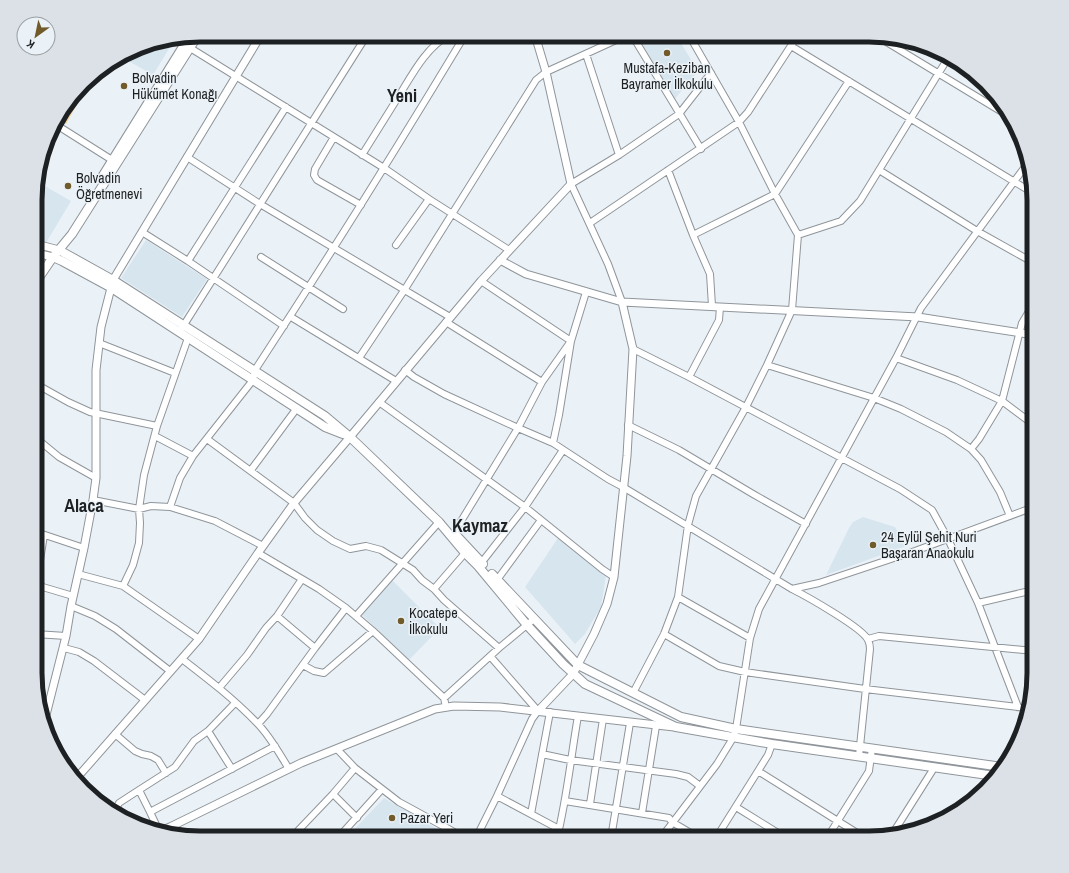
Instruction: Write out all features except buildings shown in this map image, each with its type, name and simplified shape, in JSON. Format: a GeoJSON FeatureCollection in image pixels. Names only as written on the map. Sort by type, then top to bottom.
{"type":"FeatureCollection","features":[{"type":"Feature","properties":{"kind":"main road"},"geometry":{"type":"LineString","coordinates":[[59,250],[68,231],[112,160],[188,43]]}},
{"type":"Feature","properties":{"kind":"main road"},"geometry":{"type":"LineString","coordinates":[[42,273],[72,234],[188,43]]}},
{"type":"Feature","properties":{"kind":"main road"},"geometry":{"type":"LineString","coordinates":[[59,250],[112,283],[184,324],[325,416],[350,437],[482,562],[497,580],[578,665],[681,717],[736,730],[860,746],[996,766]]}},
{"type":"Feature","properties":{"kind":"main road"},"geometry":{"type":"LineString","coordinates":[[53,257],[112,283],[179,332],[325,427],[350,437]]}},
{"type":"Feature","properties":{"kind":"main road"},"geometry":{"type":"LineString","coordinates":[[452,535],[465,553],[478,566],[527,625],[573,674],[585,684],[676,727],[733,738],[989,775]]}},
{"type":"Feature","properties":{"kind":"street"},"geometry":{"type":"LineString","coordinates":[[47,713],[64,648],[71,606],[93,500],[96,478],[96,370],[101,327],[112,283],[257,42]]}},
{"type":"Feature","properties":{"kind":"street"},"geometry":{"type":"LineString","coordinates":[[179,332],[214,279],[363,42]]}},
{"type":"Feature","properties":{"kind":"street"},"geometry":{"type":"LineString","coordinates":[[362,155],[413,73],[430,50],[438,42]]}},
{"type":"Feature","properties":{"kind":"street"},"geometry":{"type":"LineString","coordinates":[[170,507],[180,478],[193,456],[253,380],[255,370],[291,317],[417,117],[461,42]]}},
{"type":"Feature","properties":{"kind":"street"},"geometry":{"type":"LineString","coordinates":[[480,831],[532,719],[573,674],[608,604],[614,577],[627,456],[633,349],[622,302],[608,264],[590,222],[571,184],[546,72],[537,42]]}},
{"type":"Feature","properties":{"kind":"street"},"geometry":{"type":"LineString","coordinates":[[359,358],[405,289],[536,80],[546,72],[612,42]]}},
{"type":"Feature","properties":{"kind":"street"},"geometry":{"type":"LineString","coordinates":[[636,42],[701,148]]}},
{"type":"Feature","properties":{"kind":"street"},"geometry":{"type":"LineString","coordinates":[[633,693],[664,634],[678,597],[688,525],[696,496],[746,407],[792,310],[798,235],[775,194],[739,122],[694,42]]}},
{"type":"Feature","properties":{"kind":"street"},"geometry":{"type":"LineString","coordinates":[[590,222],[739,122],[748,112],[794,42]]}},
{"type":"Feature","properties":{"kind":"street"},"geometry":{"type":"LineString","coordinates":[[188,43],[237,76],[384,168],[429,199],[510,250]]}},
{"type":"Feature","properties":{"kind":"street"},"geometry":{"type":"LineString","coordinates":[[888,43],[998,110]]}},
{"type":"Feature","properties":{"kind":"street"},"geometry":{"type":"LineString","coordinates":[[791,46],[1027,190]]}},
{"type":"Feature","properties":{"kind":"street"},"geometry":{"type":"LineString","coordinates":[[586,54],[619,155]]}},
{"type":"Feature","properties":{"kind":"street"},"geometry":{"type":"LineString","coordinates":[[798,235],[841,221],[860,200],[946,62]]}},
{"type":"Feature","properties":{"kind":"street"},"geometry":{"type":"LineString","coordinates":[[79,774],[199,639],[294,503],[448,319],[500,260],[571,184],[619,155],[679,114],[711,73]]}},
{"type":"Feature","properties":{"kind":"street"},"geometry":{"type":"LineString","coordinates":[[693,235],[775,194],[849,81]]}},
{"type":"Feature","properties":{"kind":"street"},"geometry":{"type":"LineString","coordinates":[[188,261],[236,188],[286,107]]}},
{"type":"Feature","properties":{"kind":"street"},"geometry":{"type":"LineString","coordinates":[[60,127],[112,160]]}},
{"type":"Feature","properties":{"kind":"street"},"geometry":{"type":"LineString","coordinates":[[334,137],[315,169],[314,175],[317,180],[361,205]]}},
{"type":"Feature","properties":{"kind":"street"},"geometry":{"type":"LineString","coordinates":[[187,158],[260,204],[405,289],[542,382]]}},
{"type":"Feature","properties":{"kind":"street"},"geometry":{"type":"LineString","coordinates":[[666,831],[717,764],[733,738],[736,730],[750,638],[759,609],[842,459],[918,317],[921,308],[1024,168]]}},
{"type":"Feature","properties":{"kind":"street"},"geometry":{"type":"LineString","coordinates":[[668,170],[710,274],[712,306]]}},
{"type":"Feature","properties":{"kind":"street"},"geometry":{"type":"LineString","coordinates":[[879,170],[977,231],[1027,259]]}},
{"type":"Feature","properties":{"kind":"street"},"geometry":{"type":"LineString","coordinates":[[396,245],[429,199]]}},
{"type":"Feature","properties":{"kind":"street"},"geometry":{"type":"LineString","coordinates":[[142,232],[188,261],[284,326]]}},
{"type":"Feature","properties":{"kind":"street"},"geometry":{"type":"LineString","coordinates":[[42,246],[59,250]]}},
{"type":"Feature","properties":{"kind":"street"},"geometry":{"type":"LineString","coordinates":[[42,254],[53,257]]}},
{"type":"Feature","properties":{"kind":"street"},"geometry":{"type":"LineString","coordinates":[[261,257],[343,309]]}},
{"type":"Feature","properties":{"kind":"street"},"geometry":{"type":"LineString","coordinates":[[500,260],[526,274],[622,302],[918,317],[1027,334]]}},
{"type":"Feature","properties":{"kind":"street"},"geometry":{"type":"LineString","coordinates":[[481,282],[571,341]]}},
{"type":"Feature","properties":{"kind":"street"},"geometry":{"type":"LineString","coordinates":[[553,443],[560,415],[571,341],[586,292]]}},
{"type":"Feature","properties":{"kind":"street"},"geometry":{"type":"LineString","coordinates":[[688,377],[720,320],[720,306]]}},
{"type":"Feature","properties":{"kind":"street"},"geometry":{"type":"LineString","coordinates":[[971,449],[979,439],[1002,401],[1022,324],[1027,316]]}},
{"type":"Feature","properties":{"kind":"street"},"geometry":{"type":"LineString","coordinates":[[291,317],[396,381]]}},
{"type":"Feature","properties":{"kind":"street"},"geometry":{"type":"LineString","coordinates":[[123,586],[133,565],[139,542],[139,509],[144,475],[175,373],[188,338]]}},
{"type":"Feature","properties":{"kind":"street"},"geometry":{"type":"LineString","coordinates":[[452,535],[518,428],[542,382],[571,341]]}},
{"type":"Feature","properties":{"kind":"street"},"geometry":{"type":"LineString","coordinates":[[99,343],[175,373]]}},
{"type":"Feature","properties":{"kind":"street"},"geometry":{"type":"LineString","coordinates":[[633,349],[900,489],[932,510],[948,539],[978,603],[1018,707]]}},
{"type":"Feature","properties":{"kind":"street"},"geometry":{"type":"LineString","coordinates":[[896,358],[957,380],[1002,401],[1027,420]]}},
{"type":"Feature","properties":{"kind":"street"},"geometry":{"type":"LineString","coordinates":[[767,365],[874,398],[901,409],[946,432],[971,449],[981,460],[1000,492],[1010,516]]}},
{"type":"Feature","properties":{"kind":"street"},"geometry":{"type":"LineString","coordinates":[[405,370],[414,377],[444,394],[553,443],[608,479],[688,525],[792,589],[810,598],[860,631],[868,639],[870,649],[859,756]]}},
{"type":"Feature","properties":{"kind":"street"},"geometry":{"type":"LineString","coordinates":[[42,387],[75,406],[97,414],[158,426]]}},
{"type":"Feature","properties":{"kind":"street"},"geometry":{"type":"LineString","coordinates":[[379,402],[525,507],[614,577]]}},
{"type":"Feature","properties":{"kind":"street"},"geometry":{"type":"LineString","coordinates":[[251,470],[297,408]]}},
{"type":"Feature","properties":{"kind":"street"},"geometry":{"type":"LineString","coordinates":[[628,424],[663,441],[806,524]]}},
{"type":"Feature","properties":{"kind":"street"},"geometry":{"type":"LineString","coordinates":[[155,436],[193,456]]}},
{"type":"Feature","properties":{"kind":"street"},"geometry":{"type":"LineString","coordinates":[[207,439],[294,503],[305,518],[317,530],[332,541],[350,549],[366,546],[381,550],[413,570],[444,600],[499,648]]}},
{"type":"Feature","properties":{"kind":"street"},"geometry":{"type":"LineString","coordinates":[[42,443],[59,457],[96,478]]}},
{"type":"Feature","properties":{"kind":"street"},"geometry":{"type":"LineString","coordinates":[[482,562],[525,507],[563,450]]}},
{"type":"Feature","properties":{"kind":"street"},"geometry":{"type":"LineString","coordinates":[[93,500],[139,509],[151,506],[170,507],[215,521],[263,546]]}},
{"type":"Feature","properties":{"kind":"street"},"geometry":{"type":"LineString","coordinates":[[792,589],[819,583],[948,539],[1027,510]]}},
{"type":"Feature","properties":{"kind":"street"},"geometry":{"type":"LineString","coordinates":[[497,580],[541,520]]}},
{"type":"Feature","properties":{"kind":"street"},"geometry":{"type":"LineString","coordinates":[[356,616],[439,522]]}},
{"type":"Feature","properties":{"kind":"street"},"geometry":{"type":"LineString","coordinates":[[42,548],[44,535],[84,548]]}},
{"type":"Feature","properties":{"kind":"street"},"geometry":{"type":"LineString","coordinates":[[258,553],[302,579],[356,616],[444,698],[446,707]]}},
{"type":"Feature","properties":{"kind":"street"},"geometry":{"type":"LineString","coordinates":[[434,589],[465,553]]}},
{"type":"Feature","properties":{"kind":"street"},"geometry":{"type":"LineString","coordinates":[[78,574],[123,586],[199,639]]}},
{"type":"Feature","properties":{"kind":"street"},"geometry":{"type":"LineString","coordinates":[[219,688],[277,616],[302,579]]}},
{"type":"Feature","properties":{"kind":"street"},"geometry":{"type":"LineString","coordinates":[[42,587],[73,596]]}},
{"type":"Feature","properties":{"kind":"street"},"geometry":{"type":"LineString","coordinates":[[978,603],[1027,592]]}},
{"type":"Feature","properties":{"kind":"street"},"geometry":{"type":"LineString","coordinates":[[678,597],[750,638]]}},
{"type":"Feature","properties":{"kind":"street"},"geometry":{"type":"LineString","coordinates":[[71,606],[95,616],[116,629],[170,671]]}},
{"type":"Feature","properties":{"kind":"street"},"geometry":{"type":"LineString","coordinates":[[258,724],[267,714],[314,648],[346,608]]}},
{"type":"Feature","properties":{"kind":"street"},"geometry":{"type":"LineString","coordinates":[[277,616],[314,648]]}},
{"type":"Feature","properties":{"kind":"street"},"geometry":{"type":"LineString","coordinates":[[444,698],[499,648],[534,619]]}},
{"type":"Feature","properties":{"kind":"street"},"geometry":{"type":"LineString","coordinates":[[303,665],[314,671],[324,673],[373,631]]}},
{"type":"Feature","properties":{"kind":"street"},"geometry":{"type":"LineString","coordinates":[[42,634],[66,636]]}},
{"type":"Feature","properties":{"kind":"street"},"geometry":{"type":"LineString","coordinates":[[664,634],[719,666],[745,672],[865,689],[1023,708]]}},
{"type":"Feature","properties":{"kind":"street"},"geometry":{"type":"LineString","coordinates":[[868,639],[879,636],[1027,650]]}},
{"type":"Feature","properties":{"kind":"street"},"geometry":{"type":"LineString","coordinates":[[64,648],[79,652],[94,661],[145,700]]}},
{"type":"Feature","properties":{"kind":"street"},"geometry":{"type":"LineString","coordinates":[[490,656],[538,711]]}},
{"type":"Feature","properties":{"kind":"street"},"geometry":{"type":"LineString","coordinates":[[182,659],[219,688],[258,724],[275,746],[289,769]]}},
{"type":"Feature","properties":{"kind":"street"},"geometry":{"type":"LineString","coordinates":[[116,807],[119,803],[176,767],[194,741],[208,731],[235,703]]}},
{"type":"Feature","properties":{"kind":"street"},"geometry":{"type":"LineString","coordinates":[[171,828],[289,769],[375,732],[435,709],[446,707],[500,707],[550,712],[603,720],[676,727]]}},
{"type":"Feature","properties":{"kind":"street"},"geometry":{"type":"LineString","coordinates":[[531,814],[550,712]]}},
{"type":"Feature","properties":{"kind":"street"},"geometry":{"type":"LineString","coordinates":[[497,796],[559,829],[565,801],[570,760],[578,716]]}},
{"type":"Feature","properties":{"kind":"street"},"geometry":{"type":"LineString","coordinates":[[590,804],[603,720]]}},
{"type":"Feature","properties":{"kind":"street"},"geometry":{"type":"LineString","coordinates":[[612,831],[630,722]]}},
{"type":"Feature","properties":{"kind":"street"},"geometry":{"type":"LineString","coordinates":[[642,813],[650,771],[656,726]]}},
{"type":"Feature","properties":{"kind":"street"},"geometry":{"type":"LineString","coordinates":[[208,731],[232,769]]}},
{"type":"Feature","properties":{"kind":"street"},"geometry":{"type":"LineString","coordinates":[[115,734],[135,751],[158,760],[166,773]]}},
{"type":"Feature","properties":{"kind":"street"},"geometry":{"type":"LineString","coordinates":[[721,831],[768,755],[772,744]]}},
{"type":"Feature","properties":{"kind":"street"},"geometry":{"type":"LineString","coordinates":[[150,812],[275,746]]}},
{"type":"Feature","properties":{"kind":"street"},"geometry":{"type":"LineString","coordinates":[[832,831],[869,771],[872,748]]}},
{"type":"Feature","properties":{"kind":"street"},"geometry":{"type":"LineString","coordinates":[[337,749],[355,768],[399,802],[452,831]]}},
{"type":"Feature","properties":{"kind":"street"},"geometry":{"type":"LineString","coordinates":[[542,754],[570,760],[688,777],[700,786]]}},
{"type":"Feature","properties":{"kind":"street"},"geometry":{"type":"LineString","coordinates":[[298,831],[334,794],[355,768]]}},
{"type":"Feature","properties":{"kind":"street"},"geometry":{"type":"LineString","coordinates":[[896,829],[934,768]]}},
{"type":"Feature","properties":{"kind":"street"},"geometry":{"type":"LineString","coordinates":[[758,771],[854,831]]}},
{"type":"Feature","properties":{"kind":"street"},"geometry":{"type":"LineString","coordinates":[[345,831],[382,789]]}},
{"type":"Feature","properties":{"kind":"street"},"geometry":{"type":"LineString","coordinates":[[140,790],[156,825]]}},
{"type":"Feature","properties":{"kind":"street"},"geometry":{"type":"LineString","coordinates":[[334,794],[357,818]]}},
{"type":"Feature","properties":{"kind":"street"},"geometry":{"type":"LineString","coordinates":[[565,801],[669,818],[672,822],[687,831]]}},
{"type":"Feature","properties":{"kind":"street"},"geometry":{"type":"LineString","coordinates":[[736,807],[775,831]]}},
{"type":"Feature","properties":{"kind":"shaded area","name":"Mustafa-Keziban Bayramer İlkokulu"},"geometry":{"type":"Polygon","coordinates":[[[641,42],[680,42],[698,71],[674,100],[641,42]]]}},
{"type":"Feature","properties":{"kind":"shaded area"},"geometry":{"type":"Polygon","coordinates":[[[172,44],[153,75],[126,60],[149,50],[172,44]]]}},
{"type":"Feature","properties":{"kind":"shaded area"},"geometry":{"type":"Polygon","coordinates":[[[82,95],[66,124],[62,122],[82,95]]]}},
{"type":"Feature","properties":{"kind":"shaded area"},"geometry":{"type":"Polygon","coordinates":[[[42,185],[71,201],[46,243],[42,242],[42,185]]]}},
{"type":"Feature","properties":{"kind":"shaded area"},"geometry":{"type":"Polygon","coordinates":[[[146,240],[207,279],[182,317],[121,278],[146,240]]]}},
{"type":"Feature","properties":{"kind":"shaded area","name":"24 Eylül Şehit Nuri Başaran Anaokulu"},"geometry":{"type":"Polygon","coordinates":[[[863,517],[895,527],[906,546],[826,575],[849,528],[853,522],[863,517]]]}},
{"type":"Feature","properties":{"kind":"shaded area"},"geometry":{"type":"Polygon","coordinates":[[[558,538],[606,576],[601,607],[585,634],[575,644],[525,587],[558,538]]]}},
{"type":"Feature","properties":{"kind":"shaded area","name":"Kocatepe İlkokulu"},"geometry":{"type":"Polygon","coordinates":[[[392,580],[440,628],[409,660],[362,615],[392,580]]]}},
{"type":"Feature","properties":{"kind":"shaded area","name":"Pazar Yeri"},"geometry":{"type":"Polygon","coordinates":[[[384,798],[441,831],[353,831],[384,798]]]}},
{"type":"Feature","properties":{"kind":"place","name":"Mustafa-Keziban Bayramer İlkokulu"},"geometry":{"type":"Point","coordinates":[667,53]}},
{"type":"Feature","properties":{"kind":"place","name":"Bolvadin Hükümet Konağı"},"geometry":{"type":"Point","coordinates":[124,86]}},
{"type":"Feature","properties":{"kind":"place","name":"Bolvadin Öğretmenevi"},"geometry":{"type":"Point","coordinates":[68,186]}},
{"type":"Feature","properties":{"kind":"place","name":"24 Eylül Şehit Nuri Başaran Anaokulu"},"geometry":{"type":"Point","coordinates":[873,545]}},
{"type":"Feature","properties":{"kind":"place","name":"Kocatepe İlkokulu"},"geometry":{"type":"Point","coordinates":[401,621]}},
{"type":"Feature","properties":{"kind":"place","name":"Pazar Yeri"},"geometry":{"type":"Point","coordinates":[392,818]}},
{"type":"Feature","properties":{"kind":"district","name":"Yeni"},"geometry":{"type":"Point","coordinates":[402,96]}},
{"type":"Feature","properties":{"kind":"district","name":"Alaca"},"geometry":{"type":"Point","coordinates":[84,506]}},
{"type":"Feature","properties":{"kind":"district","name":"Kaymaz"},"geometry":{"type":"Point","coordinates":[480,526]}}]}
